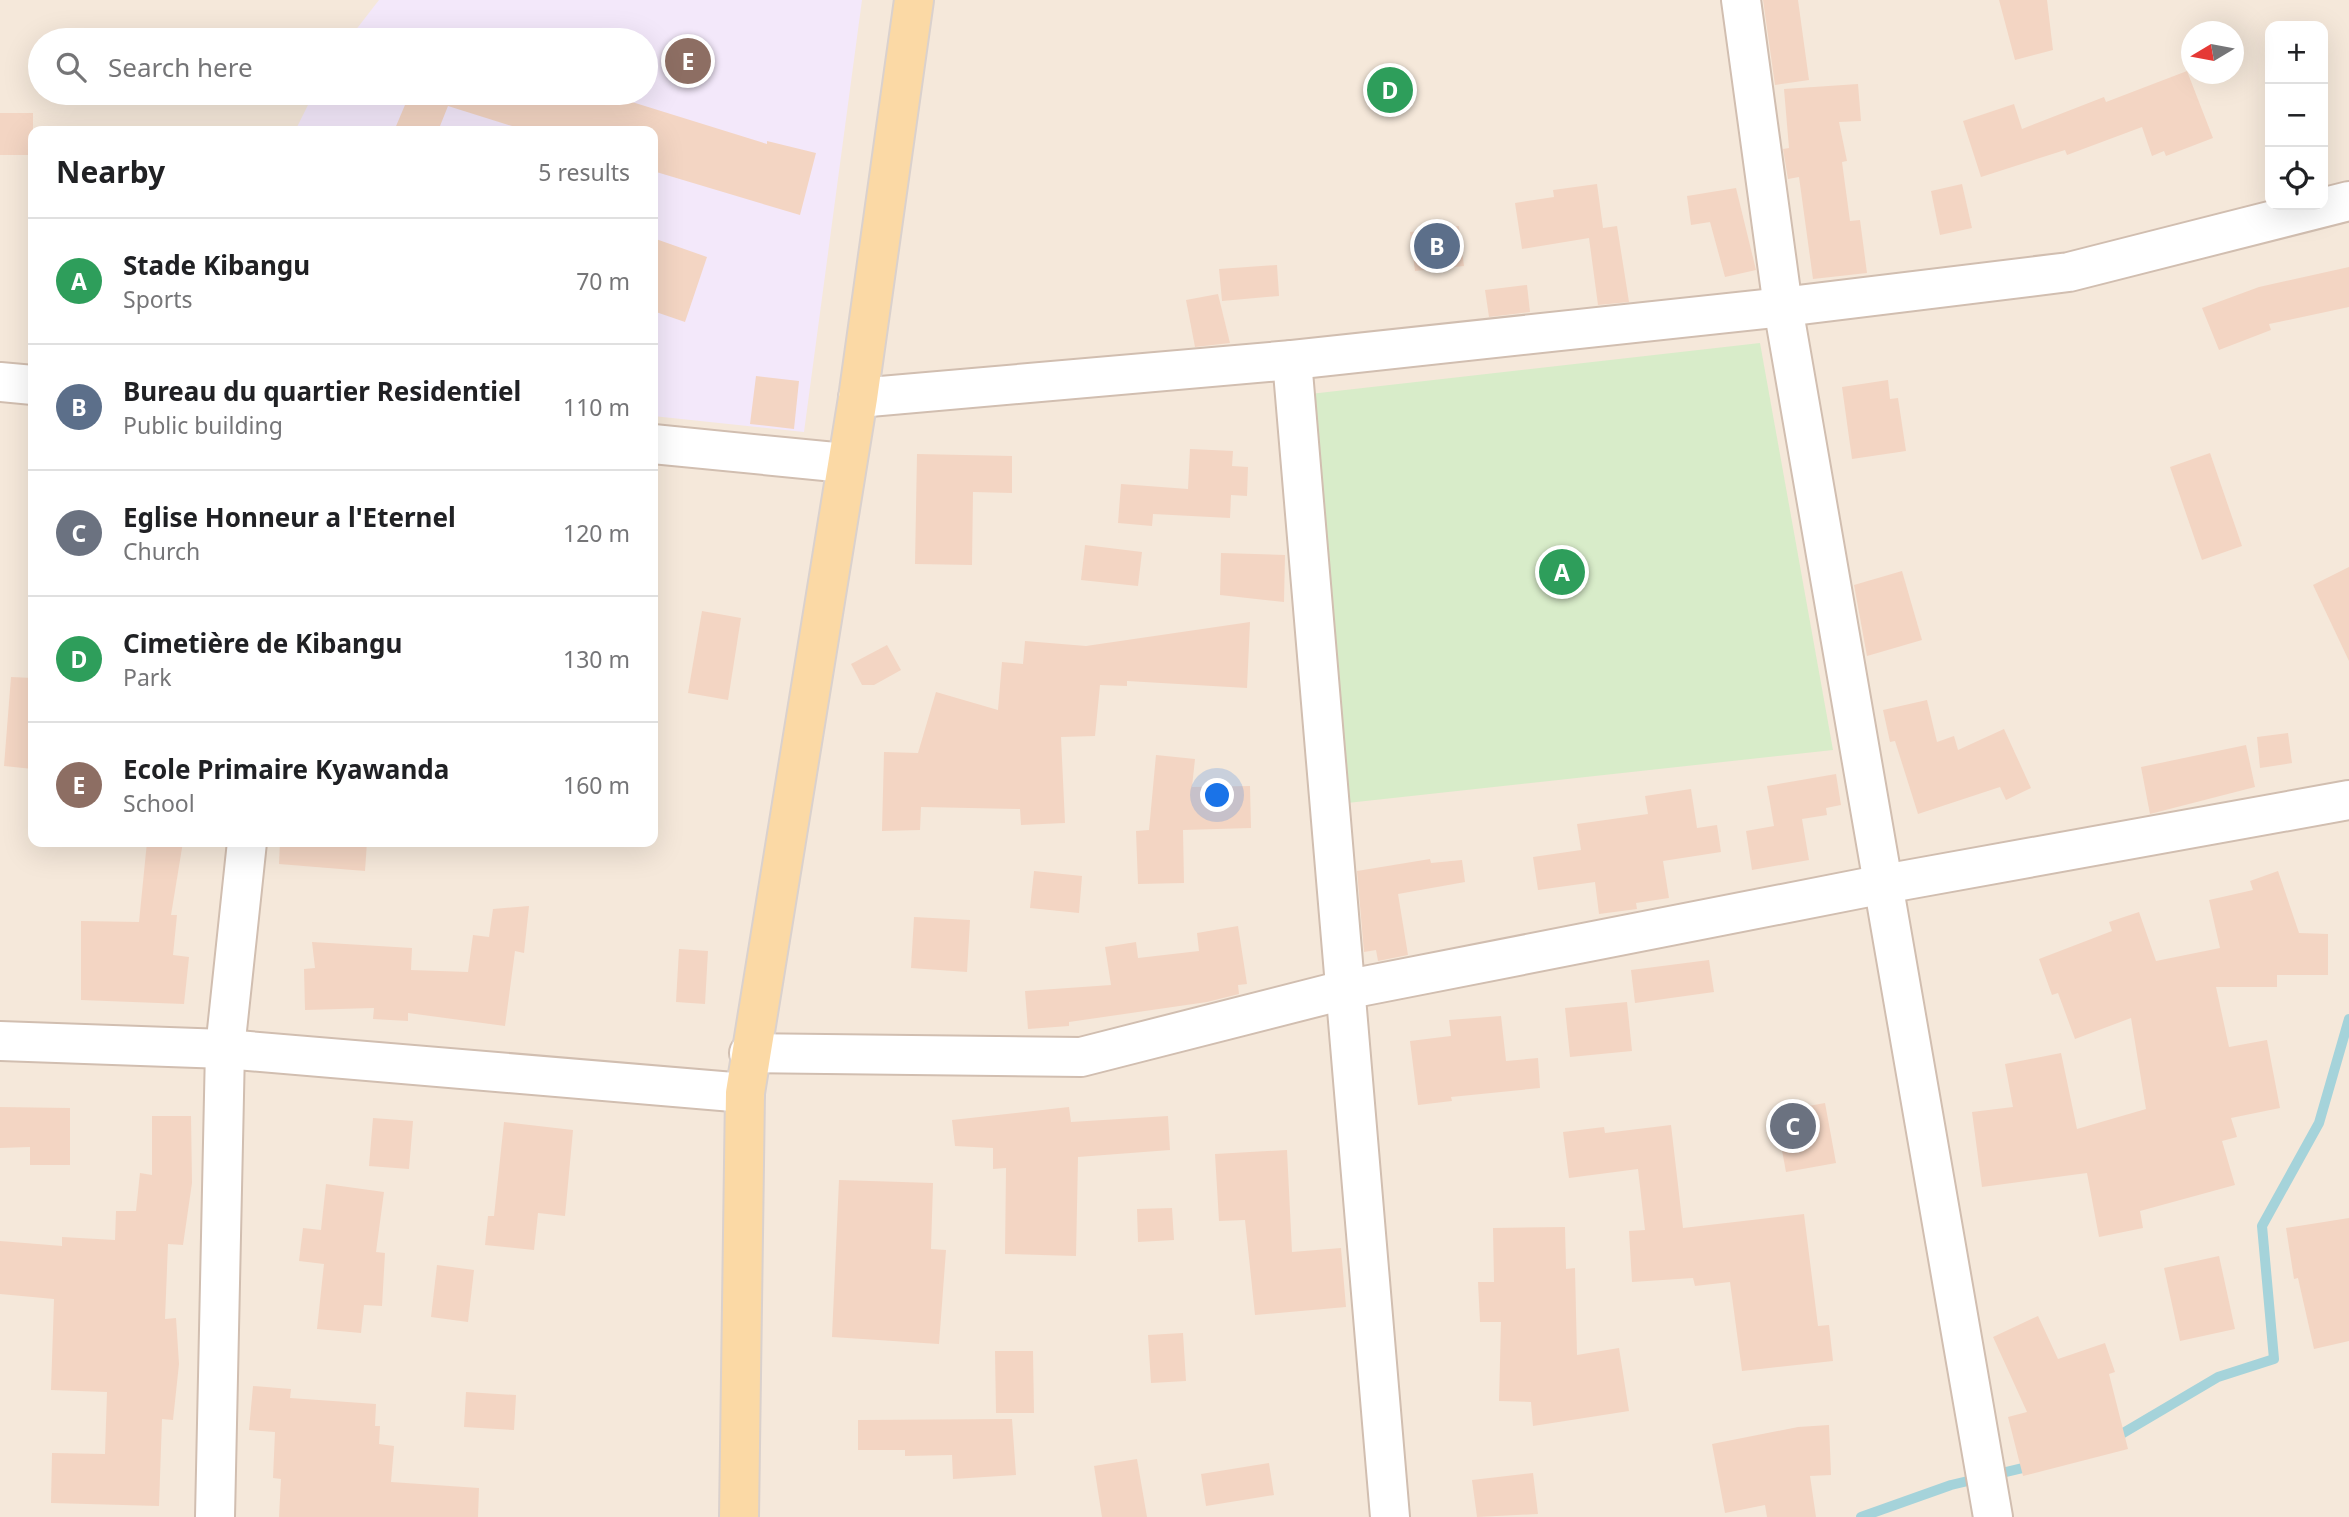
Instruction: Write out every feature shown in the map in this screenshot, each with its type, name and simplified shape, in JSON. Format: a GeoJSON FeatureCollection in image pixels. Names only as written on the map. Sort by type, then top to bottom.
{"type":"FeatureCollection","features":[{"type":"Feature","properties":{"kind":"main road"},"geometry":{"type":"LineString","coordinates":[[739,1517],[745,1093],[749,1054],[845,463],[858,398],[914,0]]}},
{"type":"Feature","properties":{"kind":"street"},"geometry":{"type":"LineString","coordinates":[[1741,0],[1783,307],[1989,1489]]}},
{"type":"Feature","properties":{"kind":"street"},"geometry":{"type":"LineString","coordinates":[[858,398],[1292,360],[1783,307],[2069,272],[2349,201]]}},
{"type":"Feature","properties":{"kind":"street"},"geometry":{"type":"LineString","coordinates":[[1292,360],[1390,1517]]}},
{"type":"Feature","properties":{"kind":"street"},"geometry":{"type":"LineString","coordinates":[[0,382],[28,385]]}},
{"type":"Feature","properties":{"kind":"street"},"geometry":{"type":"LineString","coordinates":[[658,444],[845,463]]}},
{"type":"Feature","properties":{"kind":"street"},"geometry":{"type":"LineString","coordinates":[[749,1054],[1081,1057],[1344,990],[1884,884],[2349,800]]}},
{"type":"Feature","properties":{"kind":"street"},"geometry":{"type":"LineString","coordinates":[[215,1517],[225,1049],[246,847]]}},
{"type":"Feature","properties":{"kind":"street"},"geometry":{"type":"LineString","coordinates":[[0,1041],[225,1049],[745,1093]]}},
{"type":"Feature","properties":{"kind":"shaded area"},"geometry":{"type":"Polygon","coordinates":[[[0,0],[2349,0],[2349,1517],[0,1517],[0,0]]]}},
{"type":"Feature","properties":{"kind":"shaded area"},"geometry":{"type":"Polygon","coordinates":[[[379,0],[862,0],[804,432],[658,417],[658,126],[298,126],[308,105],[658,105],[658,28],[357,28],[379,0]]]}},
{"type":"Feature","properties":{"kind":"green space"},"geometry":{"type":"Polygon","coordinates":[[[1760,343],[1833,750],[1338,804],[1310,394],[1760,343]]]}},
{"type":"Feature","properties":{"kind":"building"},"geometry":{"type":"Polygon","coordinates":[[[1763,0],[1798,0],[1809,80],[1775,85],[1763,0]]]}},
{"type":"Feature","properties":{"kind":"building"},"geometry":{"type":"Polygon","coordinates":[[[1999,0],[2047,0],[2053,50],[2015,60],[1999,0]]]}},
{"type":"Feature","properties":{"kind":"building"},"geometry":{"type":"Polygon","coordinates":[[[2181,73],[2181,84],[2192,84],[2213,138],[2166,156],[2164,151],[2152,156],[2142,127],[2067,155],[2065,150],[1981,177],[1963,121],[2014,104],[2022,129],[2104,97],[2106,102],[2181,73]]]}},
{"type":"Feature","properties":{"kind":"building"},"geometry":{"type":"Polygon","coordinates":[[[1858,84],[1861,121],[1839,122],[1847,161],[1842,162],[1850,221],[1860,220],[1867,273],[1813,279],[1799,177],[1788,179],[1783,149],[1789,148],[1784,89],[1858,84]]]}},
{"type":"Feature","properties":{"kind":"building"},"geometry":{"type":"Polygon","coordinates":[[[405,105],[642,105],[767,144],[767,141],[816,153],[800,215],[658,172],[658,126],[512,126],[448,106],[440,126],[396,126],[405,105]]]}},
{"type":"Feature","properties":{"kind":"building"},"geometry":{"type":"Polygon","coordinates":[[[0,113],[33,113],[33,126],[28,126],[28,155],[0,155],[0,113]]]}},
{"type":"Feature","properties":{"kind":"building"},"geometry":{"type":"Polygon","coordinates":[[[1597,184],[1603,228],[1617,226],[1629,302],[1598,305],[1589,238],[1522,249],[1515,203],[1554,197],[1553,190],[1597,184]]]}},
{"type":"Feature","properties":{"kind":"building"},"geometry":{"type":"Polygon","coordinates":[[[1962,184],[1972,228],[1940,235],[1931,191],[1962,184]]]}},
{"type":"Feature","properties":{"kind":"building"},"geometry":{"type":"Polygon","coordinates":[[[1736,188],[1756,270],[1725,277],[1710,222],[1691,225],[1687,196],[1736,188]]]}},
{"type":"Feature","properties":{"kind":"building"},"geometry":{"type":"Polygon","coordinates":[[[1459,226],[1464,266],[1415,271],[1410,232],[1459,226]]]}},
{"type":"Feature","properties":{"kind":"building"},"geometry":{"type":"Polygon","coordinates":[[[658,240],[707,257],[685,322],[658,313],[658,240]]]}},
{"type":"Feature","properties":{"kind":"building"},"geometry":{"type":"Polygon","coordinates":[[[1277,265],[1279,296],[1222,301],[1219,269],[1277,265]]]}},
{"type":"Feature","properties":{"kind":"building"},"geometry":{"type":"Polygon","coordinates":[[[2349,267],[2349,307],[2269,324],[2271,330],[2219,350],[2202,308],[2259,287],[2349,267]]]}},
{"type":"Feature","properties":{"kind":"building"},"geometry":{"type":"Polygon","coordinates":[[[1527,285],[1530,312],[1489,317],[1485,290],[1527,285]]]}},
{"type":"Feature","properties":{"kind":"building"},"geometry":{"type":"Polygon","coordinates":[[[1218,294],[1230,343],[1195,347],[1186,300],[1218,294]]]}},
{"type":"Feature","properties":{"kind":"building"},"geometry":{"type":"Polygon","coordinates":[[[756,376],[799,381],[794,429],[750,424],[756,376]]]}},
{"type":"Feature","properties":{"kind":"building"},"geometry":{"type":"Polygon","coordinates":[[[1888,380],[1890,399],[1898,398],[1906,451],[1852,459],[1842,387],[1888,380]]]}},
{"type":"Feature","properties":{"kind":"building"},"geometry":{"type":"Polygon","coordinates":[[[1190,449],[1233,451],[1232,466],[1248,467],[1247,496],[1231,495],[1230,518],[1153,514],[1152,526],[1118,523],[1121,484],[1188,489],[1190,449]]]}},
{"type":"Feature","properties":{"kind":"building"},"geometry":{"type":"Polygon","coordinates":[[[2210,453],[2242,546],[2202,560],[2170,467],[2210,453]]]}},
{"type":"Feature","properties":{"kind":"building"},"geometry":{"type":"Polygon","coordinates":[[[917,454],[1012,456],[1012,493],[973,492],[972,565],[915,564],[917,454]]]}},
{"type":"Feature","properties":{"kind":"building"},"geometry":{"type":"Polygon","coordinates":[[[1085,545],[1142,552],[1138,586],[1081,580],[1085,545]]]}},
{"type":"Feature","properties":{"kind":"building"},"geometry":{"type":"Polygon","coordinates":[[[1221,553],[1285,555],[1284,602],[1220,595],[1221,553]]]}},
{"type":"Feature","properties":{"kind":"building"},"geometry":{"type":"Polygon","coordinates":[[[2349,567],[2349,661],[2313,585],[2349,567]]]}},
{"type":"Feature","properties":{"kind":"building"},"geometry":{"type":"Polygon","coordinates":[[[1902,571],[1922,640],[1867,656],[1854,585],[1902,571]]]}},
{"type":"Feature","properties":{"kind":"building"},"geometry":{"type":"Polygon","coordinates":[[[702,611],[741,618],[728,700],[688,693],[702,611]]]}},
{"type":"Feature","properties":{"kind":"building"},"geometry":{"type":"Polygon","coordinates":[[[1250,622],[1247,688],[1127,681],[1127,686],[1100,685],[1095,736],[1061,737],[1065,823],[1021,825],[1020,809],[921,807],[920,830],[882,831],[884,752],[918,753],[936,692],[998,710],[1002,662],[1023,664],[1025,641],[1086,646],[1250,622]]]}},
{"type":"Feature","properties":{"kind":"building"},"geometry":{"type":"Polygon","coordinates":[[[887,645],[901,670],[874,685],[862,685],[851,664],[887,645]]]}},
{"type":"Feature","properties":{"kind":"building"},"geometry":{"type":"Polygon","coordinates":[[[11,677],[28,678],[28,768],[4,766],[11,677]]]}},
{"type":"Feature","properties":{"kind":"building"},"geometry":{"type":"Polygon","coordinates":[[[1927,700],[1937,742],[1954,736],[1958,750],[2004,729],[2031,788],[2006,800],[2000,787],[1918,814],[1895,741],[1890,742],[1883,710],[1927,700]]]}},
{"type":"Feature","properties":{"kind":"building"},"geometry":{"type":"Polygon","coordinates":[[[2288,733],[2292,763],[2260,768],[2257,737],[2288,733]]]}},
{"type":"Feature","properties":{"kind":"building"},"geometry":{"type":"Polygon","coordinates":[[[2246,745],[2255,787],[2150,814],[2141,767],[2246,745]]]}},
{"type":"Feature","properties":{"kind":"building"},"geometry":{"type":"Polygon","coordinates":[[[1156,755],[1195,759],[1192,787],[1250,786],[1251,828],[1183,830],[1184,883],[1138,884],[1136,831],[1149,830],[1156,755]]]}},
{"type":"Feature","properties":{"kind":"building"},"geometry":{"type":"Polygon","coordinates":[[[1836,774],[1841,805],[1826,808],[1827,815],[1802,819],[1809,860],[1752,870],[1746,831],[1774,826],[1767,786],[1836,774]]]}},
{"type":"Feature","properties":{"kind":"building"},"geometry":{"type":"Polygon","coordinates":[[[1691,789],[1697,828],[1717,825],[1721,852],[1663,861],[1669,898],[1636,903],[1637,909],[1599,914],[1595,882],[1538,890],[1533,857],[1581,850],[1577,824],[1648,814],[1645,796],[1691,789]]]}},
{"type":"Feature","properties":{"kind":"building"},"geometry":{"type":"Polygon","coordinates":[[[146,847],[182,847],[171,915],[177,915],[173,955],[189,957],[184,1004],[81,1000],[81,921],[139,922],[146,847]]]}},
{"type":"Feature","properties":{"kind":"building"},"geometry":{"type":"Polygon","coordinates":[[[280,847],[367,847],[365,871],[279,864],[280,847]]]}},
{"type":"Feature","properties":{"kind":"building"},"geometry":{"type":"Polygon","coordinates":[[[1430,859],[1431,863],[1462,860],[1465,882],[1398,894],[1408,955],[1378,961],[1376,950],[1364,952],[1357,871],[1430,859]]]}},
{"type":"Feature","properties":{"kind":"building"},"geometry":{"type":"Polygon","coordinates":[[[1034,871],[1082,876],[1079,913],[1030,908],[1034,871]]]}},
{"type":"Feature","properties":{"kind":"building"},"geometry":{"type":"Polygon","coordinates":[[[2278,871],[2299,933],[2328,934],[2328,975],[2277,975],[2277,987],[2216,987],[2229,1047],[2267,1040],[2280,1108],[2231,1118],[2237,1137],[2222,1141],[2235,1185],[2140,1211],[2143,1228],[2099,1237],[2087,1173],[1982,1187],[1972,1112],[2013,1107],[2005,1064],[2061,1053],[2077,1129],[2146,1109],[2131,1018],[2075,1039],[2058,993],[2052,995],[2039,959],[2112,931],[2109,922],[2139,912],[2156,961],[2220,948],[2209,900],[2253,890],[2250,881],[2278,871]]]}},
{"type":"Feature","properties":{"kind":"building"},"geometry":{"type":"Polygon","coordinates":[[[529,906],[524,953],[515,951],[505,1026],[408,1013],[408,1021],[373,1019],[374,1008],[305,1010],[304,969],[315,968],[312,942],[412,948],[411,970],[468,972],[473,935],[489,937],[493,909],[529,906]]]}},
{"type":"Feature","properties":{"kind":"building"},"geometry":{"type":"Polygon","coordinates":[[[914,917],[970,920],[967,972],[911,968],[914,917]]]}},
{"type":"Feature","properties":{"kind":"building"},"geometry":{"type":"Polygon","coordinates":[[[1238,926],[1247,984],[1238,985],[1239,994],[1207,1002],[1069,1022],[1069,1026],[1028,1029],[1025,991],[1111,985],[1105,947],[1136,942],[1138,958],[1199,951],[1197,933],[1238,926]]]}},
{"type":"Feature","properties":{"kind":"building"},"geometry":{"type":"Polygon","coordinates":[[[679,949],[708,951],[705,1004],[676,1002],[679,949]]]}},
{"type":"Feature","properties":{"kind":"building"},"geometry":{"type":"Polygon","coordinates":[[[1709,960],[1714,992],[1635,1003],[1631,970],[1709,960]]]}},
{"type":"Feature","properties":{"kind":"building"},"geometry":{"type":"Polygon","coordinates":[[[1627,1002],[1632,1051],[1570,1057],[1565,1008],[1627,1002]]]}},
{"type":"Feature","properties":{"kind":"building"},"geometry":{"type":"Polygon","coordinates":[[[1501,1016],[1506,1061],[1538,1058],[1540,1088],[1451,1097],[1452,1101],[1418,1105],[1410,1041],[1451,1036],[1449,1020],[1501,1016]]]}},
{"type":"Feature","properties":{"kind":"building"},"geometry":{"type":"Polygon","coordinates":[[[1825,1103],[1836,1163],[1786,1172],[1775,1112],[1825,1103]]]}},
{"type":"Feature","properties":{"kind":"building"},"geometry":{"type":"Polygon","coordinates":[[[0,1107],[70,1108],[70,1165],[30,1165],[30,1147],[0,1148],[0,1107]]]}},
{"type":"Feature","properties":{"kind":"building"},"geometry":{"type":"Polygon","coordinates":[[[1069,1107],[1071,1122],[1168,1116],[1170,1150],[1078,1157],[1076,1256],[1005,1254],[1006,1168],[993,1169],[993,1148],[955,1146],[952,1120],[1069,1107]]]}},
{"type":"Feature","properties":{"kind":"building"},"geometry":{"type":"Polygon","coordinates":[[[152,1116],[191,1116],[192,1183],[183,1245],[168,1244],[165,1319],[176,1318],[179,1364],[173,1420],[162,1419],[159,1506],[51,1503],[52,1453],[105,1454],[107,1392],[51,1390],[54,1299],[0,1294],[0,1241],[62,1246],[62,1237],[115,1240],[116,1211],[136,1211],[140,1173],[152,1175],[152,1116]]]}},
{"type":"Feature","properties":{"kind":"building"},"geometry":{"type":"Polygon","coordinates":[[[373,1118],[413,1121],[409,1169],[369,1166],[373,1118]]]}},
{"type":"Feature","properties":{"kind":"building"},"geometry":{"type":"Polygon","coordinates":[[[504,1122],[573,1130],[565,1216],[538,1213],[534,1250],[485,1245],[488,1216],[494,1216],[504,1122]]]}},
{"type":"Feature","properties":{"kind":"building"},"geometry":{"type":"Polygon","coordinates":[[[1671,1125],[1683,1228],[1804,1214],[1818,1326],[1829,1325],[1833,1361],[1742,1371],[1730,1282],[1695,1286],[1693,1278],[1632,1282],[1629,1231],[1645,1230],[1638,1169],[1569,1178],[1563,1132],[1604,1127],[1605,1133],[1671,1125]]]}},
{"type":"Feature","properties":{"kind":"building"},"geometry":{"type":"Polygon","coordinates":[[[1287,1150],[1292,1252],[1341,1248],[1346,1307],[1255,1315],[1245,1220],[1219,1221],[1215,1154],[1287,1150]]]}},
{"type":"Feature","properties":{"kind":"building"},"geometry":{"type":"Polygon","coordinates":[[[839,1180],[933,1183],[931,1249],[946,1250],[939,1344],[832,1337],[839,1180]]]}},
{"type":"Feature","properties":{"kind":"building"},"geometry":{"type":"Polygon","coordinates":[[[326,1184],[384,1192],[376,1252],[385,1253],[382,1306],[364,1305],[361,1333],[317,1329],[324,1264],[299,1261],[303,1228],[321,1230],[326,1184]]]}},
{"type":"Feature","properties":{"kind":"building"},"geometry":{"type":"Polygon","coordinates":[[[1172,1208],[1174,1240],[1138,1242],[1137,1209],[1172,1208]]]}},
{"type":"Feature","properties":{"kind":"building"},"geometry":{"type":"Polygon","coordinates":[[[2349,1218],[2349,1341],[2314,1349],[2298,1278],[2294,1279],[2286,1228],[2349,1218]]]}},
{"type":"Feature","properties":{"kind":"building"},"geometry":{"type":"Polygon","coordinates":[[[1565,1227],[1566,1269],[1575,1268],[1577,1355],[1619,1348],[1629,1411],[1533,1426],[1531,1402],[1499,1401],[1501,1322],[1480,1322],[1478,1282],[1494,1282],[1493,1228],[1565,1227]]]}},
{"type":"Feature","properties":{"kind":"building"},"geometry":{"type":"Polygon","coordinates":[[[2219,1256],[2235,1329],[2180,1341],[2164,1268],[2219,1256]]]}},
{"type":"Feature","properties":{"kind":"building"},"geometry":{"type":"Polygon","coordinates":[[[437,1265],[474,1270],[468,1322],[431,1317],[437,1265]]]}},
{"type":"Feature","properties":{"kind":"building"},"geometry":{"type":"Polygon","coordinates":[[[2038,1316],[2058,1359],[2105,1343],[2115,1372],[2109,1374],[2128,1449],[2023,1476],[2008,1417],[2027,1412],[1993,1337],[2038,1316]]]}},
{"type":"Feature","properties":{"kind":"building"},"geometry":{"type":"Polygon","coordinates":[[[1183,1333],[1186,1381],[1151,1383],[1148,1335],[1183,1333]]]}},
{"type":"Feature","properties":{"kind":"building"},"geometry":{"type":"Polygon","coordinates":[[[995,1351],[1033,1351],[1034,1413],[996,1413],[995,1351]]]}},
{"type":"Feature","properties":{"kind":"building"},"geometry":{"type":"Polygon","coordinates":[[[253,1386],[291,1389],[290,1398],[376,1404],[375,1426],[380,1426],[379,1444],[394,1446],[391,1482],[479,1488],[478,1517],[279,1517],[281,1479],[273,1478],[275,1432],[249,1430],[253,1386]]]}},
{"type":"Feature","properties":{"kind":"building"},"geometry":{"type":"Polygon","coordinates":[[[466,1392],[516,1395],[514,1430],[464,1427],[466,1392]]]}},
{"type":"Feature","properties":{"kind":"building"},"geometry":{"type":"Polygon","coordinates":[[[1012,1419],[1016,1475],[953,1479],[952,1455],[905,1456],[905,1450],[858,1450],[858,1420],[1012,1419]]]}},
{"type":"Feature","properties":{"kind":"building"},"geometry":{"type":"Polygon","coordinates":[[[1829,1425],[1831,1475],[1810,1476],[1816,1517],[1767,1517],[1765,1505],[1725,1513],[1712,1444],[1798,1427],[1829,1425]]]}},
{"type":"Feature","properties":{"kind":"building"},"geometry":{"type":"Polygon","coordinates":[[[1137,1459],[1147,1517],[1102,1517],[1094,1466],[1137,1459]]]}},
{"type":"Feature","properties":{"kind":"building"},"geometry":{"type":"Polygon","coordinates":[[[1269,1463],[1274,1495],[1206,1506],[1201,1474],[1269,1463]]]}},
{"type":"Feature","properties":{"kind":"building"},"geometry":{"type":"Polygon","coordinates":[[[1533,1473],[1538,1514],[1477,1517],[1472,1480],[1533,1473]]]}},
{"type":"Feature","properties":{"kind":"waterway"},"geometry":{"type":"LineString","coordinates":[[2113,1439],[2218,1377],[2274,1359],[2262,1226],[2319,1123],[2349,1019]]}},
{"type":"Feature","properties":{"kind":"waterway"},"geometry":{"type":"LineString","coordinates":[[1861,1517],[1951,1485],[2035,1465]]}},
{"type":"Feature","properties":{"kind":"place","name":"Ecole Primaire Kyawanda"},"geometry":{"type":"Point","coordinates":[688,61]}},
{"type":"Feature","properties":{"kind":"place","name":"Cimetière de Kibangu"},"geometry":{"type":"Point","coordinates":[1390,90]}},
{"type":"Feature","properties":{"kind":"place","name":"Bureau du quartier Residentiel"},"geometry":{"type":"Point","coordinates":[1437,246]}},
{"type":"Feature","properties":{"kind":"place","name":"Stade Kibangu"},"geometry":{"type":"Point","coordinates":[1562,572]}},
{"type":"Feature","properties":{"kind":"place","name":"Eglise Honneur a l'Eternel"},"geometry":{"type":"Point","coordinates":[1793,1126]}}]}
